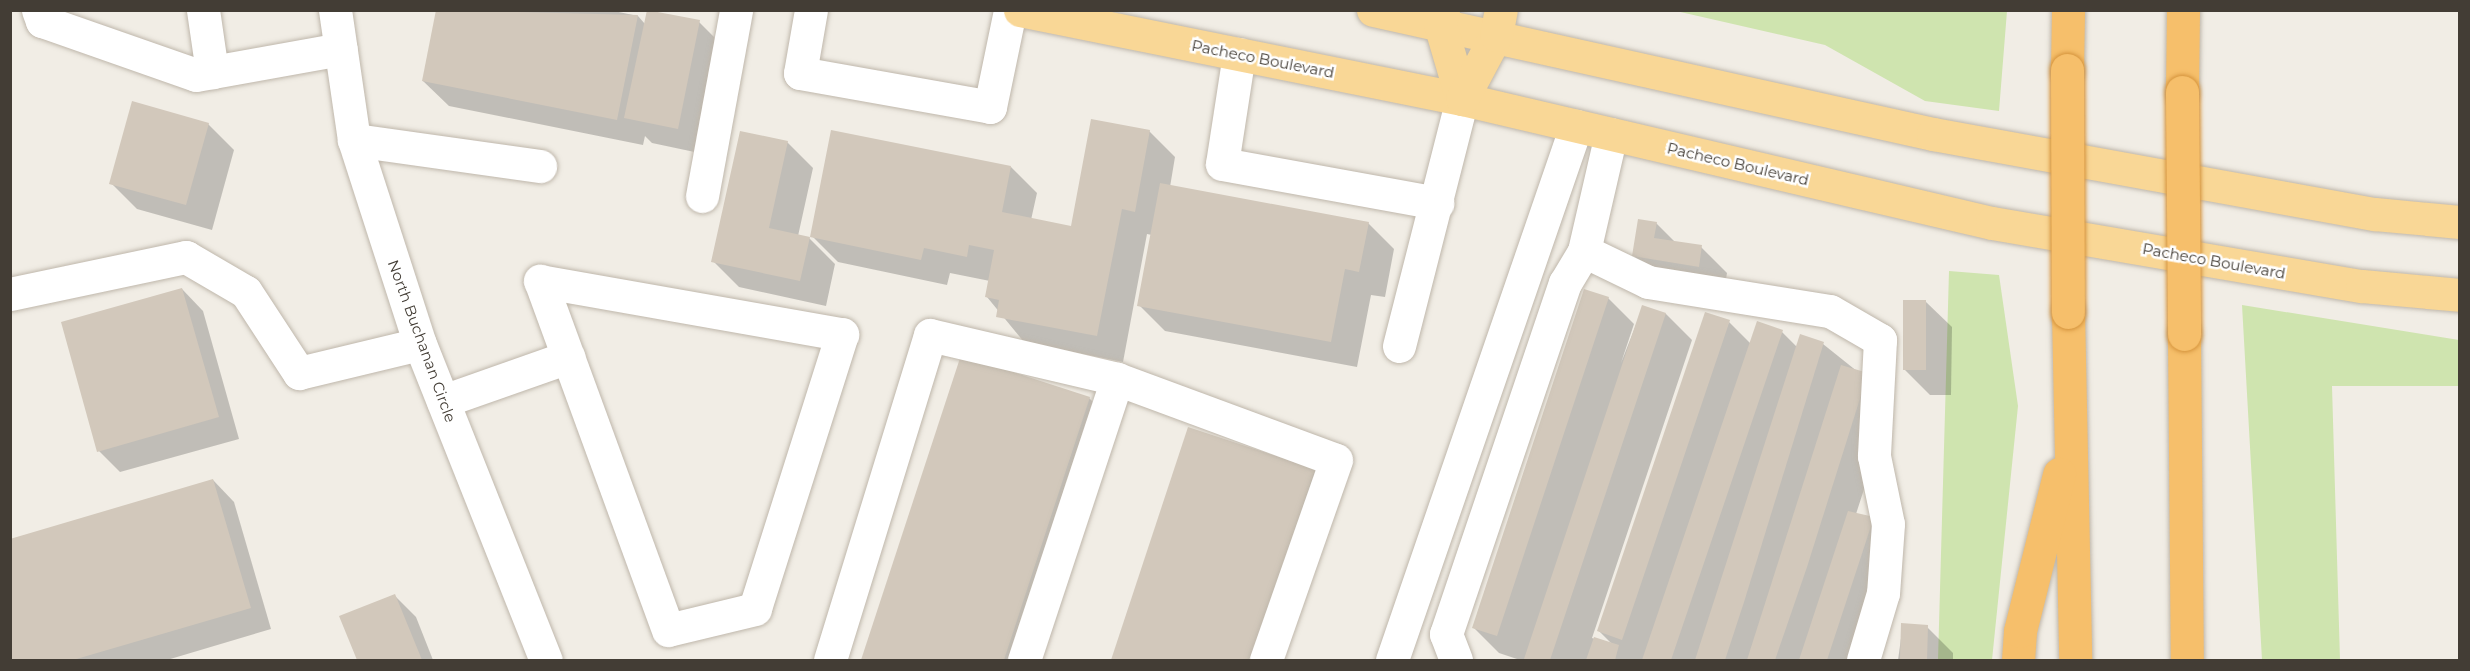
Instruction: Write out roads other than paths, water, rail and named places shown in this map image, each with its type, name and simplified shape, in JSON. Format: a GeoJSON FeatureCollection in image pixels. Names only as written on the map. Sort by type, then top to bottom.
{"type":"FeatureCollection","features":[{"type":"Feature","properties":{"kind":"highway"},"geometry":{"type":"LineString","coordinates":[[2068,10],[2068,312],[2075,660]]}},
{"type":"Feature","properties":{"kind":"highway"},"geometry":{"type":"LineString","coordinates":[[2183,10],[2187,660]]}},
{"type":"Feature","properties":{"kind":"highway"},"geometry":{"type":"LineString","coordinates":[[2018,660],[2020,631],[2070,432]]}},
{"type":"Feature","properties":{"kind":"main road","name":"Pacheco Boulevard"},"geometry":{"type":"LineString","coordinates":[[1020,10],[1461,99],[1992,223],[2362,286],[2460,295]]}},
{"type":"Feature","properties":{"kind":"main road"},"geometry":{"type":"LineString","coordinates":[[1373,10],[1498,23],[1933,134],[2374,214],[2460,222]]}},
{"type":"Feature","properties":{"kind":"main road"},"geometry":{"type":"LineString","coordinates":[[1441,17],[1461,99]]}},
{"type":"Feature","properties":{"kind":"main road"},"geometry":{"type":"LineString","coordinates":[[1461,99],[1498,23]]}},
{"type":"Feature","properties":{"kind":"street"},"geometry":{"type":"LineString","coordinates":[[38,10],[42,21],[196,75],[341,49]]}},
{"type":"Feature","properties":{"kind":"street"},"geometry":{"type":"LineString","coordinates":[[203,10],[212,72]]}},
{"type":"Feature","properties":{"kind":"street","name":"North Buchanan Circle"},"geometry":{"type":"LineString","coordinates":[[335,10],[354,140],[420,344],[546,660]]}},
{"type":"Feature","properties":{"kind":"street"},"geometry":{"type":"LineString","coordinates":[[702,196],[736,10]]}},
{"type":"Feature","properties":{"kind":"street"},"geometry":{"type":"LineString","coordinates":[[811,10],[800,73],[990,106],[1010,10]]}},
{"type":"Feature","properties":{"kind":"street"},"geometry":{"type":"LineString","coordinates":[[1239,54],[1221,164],[1437,203]]}},
{"type":"Feature","properties":{"kind":"street"},"geometry":{"type":"LineString","coordinates":[[1399,346],[1437,203],[1461,99]]}},
{"type":"Feature","properties":{"kind":"street"},"geometry":{"type":"LineString","coordinates":[[1392,660],[1576,126]]}},
{"type":"Feature","properties":{"kind":"street"},"geometry":{"type":"LineString","coordinates":[[1456,660],[1446,634],[1565,283],[1584,251],[1611,134]]}},
{"type":"Feature","properties":{"kind":"street"},"geometry":{"type":"LineString","coordinates":[[354,140],[540,166]]}},
{"type":"Feature","properties":{"kind":"street"},"geometry":{"type":"LineString","coordinates":[[1584,251],[1648,282],[1830,311],[1880,340],[1874,456],[1888,524],[1883,593],[1863,660]]}},
{"type":"Feature","properties":{"kind":"street"},"geometry":{"type":"LineString","coordinates":[[10,294],[186,257],[246,292],[298,373],[420,344]]}},
{"type":"Feature","properties":{"kind":"street"},"geometry":{"type":"LineString","coordinates":[[540,280],[842,334],[756,609],[668,630],[568,357],[540,280]]}},
{"type":"Feature","properties":{"kind":"street"},"geometry":{"type":"LineString","coordinates":[[830,660],[930,335],[1118,379],[1336,460],[1266,660]]}},
{"type":"Feature","properties":{"kind":"street"},"geometry":{"type":"LineString","coordinates":[[442,401],[568,357]]}},
{"type":"Feature","properties":{"kind":"street"},"geometry":{"type":"LineString","coordinates":[[1024,660],[1118,379]]}}]}
